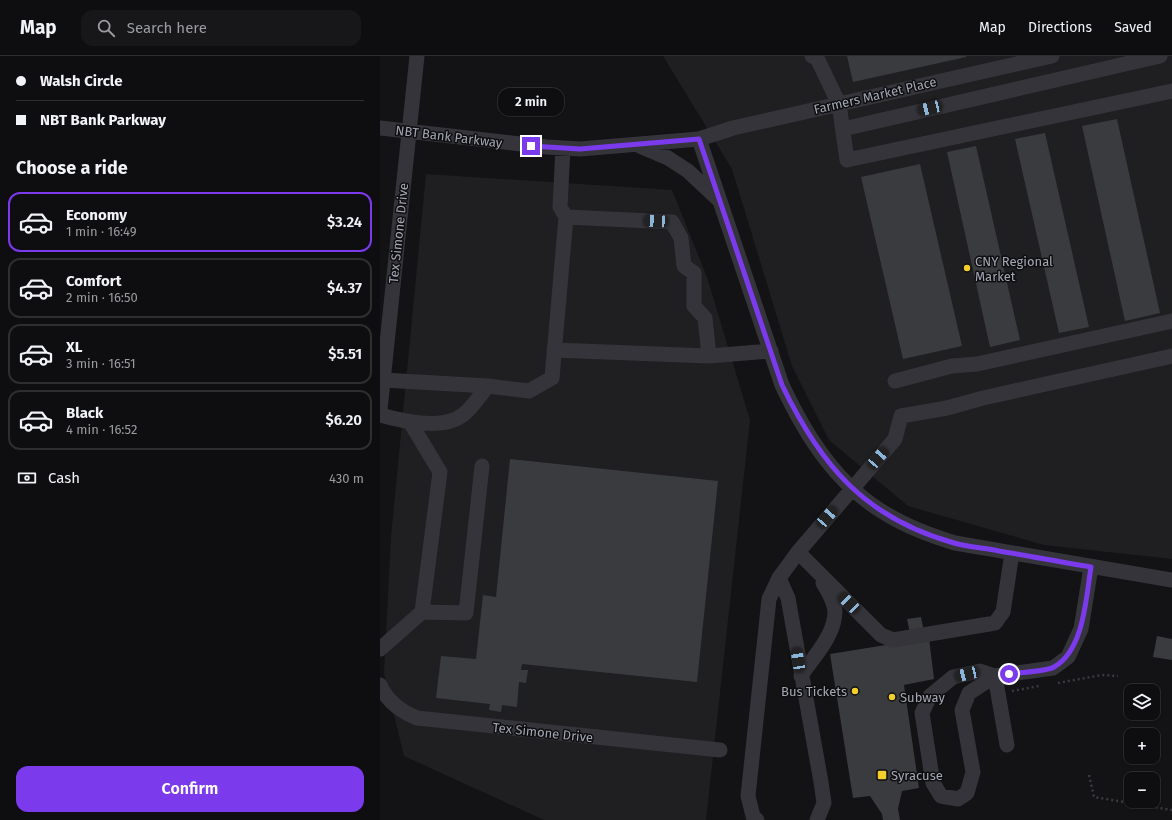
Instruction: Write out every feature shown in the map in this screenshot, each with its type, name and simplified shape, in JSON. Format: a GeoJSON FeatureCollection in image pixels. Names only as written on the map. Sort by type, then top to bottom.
{"type":"FeatureCollection","features":[{"type":"Feature","properties":{"kind":"street","name":"Tex Simone Drive"},"geometry":{"type":"LineString","coordinates":[[380,410],[382,372],[417,56]]}},
{"type":"Feature","properties":{"kind":"street","name":"Farmers Market Place"},"geometry":{"type":"LineString","coordinates":[[699,139],[734,128],[1052,56]]}},
{"type":"Feature","properties":{"kind":"street"},"geometry":{"type":"LineString","coordinates":[[843,129],[1160,56]]}},
{"type":"Feature","properties":{"kind":"street"},"geometry":{"type":"LineString","coordinates":[[815,57],[839,104],[847,160],[1172,91]]}},
{"type":"Feature","properties":{"kind":"street","name":"NBT Bank Parkway"},"geometry":{"type":"LineString","coordinates":[[380,128],[580,149],[699,139],[782,385],[799,419],[813,442],[830,466],[853,488],[866,500],[888,516],[930,535],[955,543],[1172,580]]}},
{"type":"Feature","properties":{"kind":"street","name":"NBT Bank Parkway"},"geometry":{"type":"LineString","coordinates":[[637,145],[668,158],[688,171],[721,202]]}},
{"type":"Feature","properties":{"kind":"street"},"geometry":{"type":"LineString","coordinates":[[382,372],[529,391],[552,378],[566,217],[560,207],[563,148]]}},
{"type":"Feature","properties":{"kind":"street"},"geometry":{"type":"LineString","coordinates":[[566,217],[672,222],[681,238],[684,266],[694,273],[694,306],[705,318],[709,356]]}},
{"type":"Feature","properties":{"kind":"street"},"geometry":{"type":"LineString","coordinates":[[895,381],[952,366],[977,364],[1172,321]]}},
{"type":"Feature","properties":{"kind":"street"},"geometry":{"type":"LineString","coordinates":[[554,350],[709,356],[771,351]]}},
{"type":"Feature","properties":{"kind":"street"},"geometry":{"type":"LineString","coordinates":[[757,820],[753,816],[748,796],[769,600],[780,578],[798,552],[895,439],[901,416],[947,408],[984,398],[1172,356]]}},
{"type":"Feature","properties":{"kind":"street"},"geometry":{"type":"LineString","coordinates":[[380,415],[410,422],[445,422],[463,415],[488,386]]}},
{"type":"Feature","properties":{"kind":"street"},"geometry":{"type":"LineString","coordinates":[[380,650],[422,612],[440,472],[410,422]]}},
{"type":"Feature","properties":{"kind":"street"},"geometry":{"type":"LineString","coordinates":[[422,612],[466,613],[482,466]]}},
{"type":"Feature","properties":{"kind":"street"},"geometry":{"type":"LineString","coordinates":[[798,552],[881,635],[893,640],[995,623],[1003,612],[1012,553]]}},
{"type":"Feature","properties":{"kind":"street"},"geometry":{"type":"LineString","coordinates":[[995,676],[980,671],[953,677],[930,696],[922,713],[933,783],[941,796],[958,799],[967,793],[973,772],[962,710],[969,693],[995,676],[1053,668],[1068,657],[1080,629],[1091,567]]}},
{"type":"Feature","properties":{"kind":"street"},"geometry":{"type":"LineString","coordinates":[[801,676],[826,641],[831,628],[834,611],[831,598],[817,571]]}},
{"type":"Feature","properties":{"kind":"street"},"geometry":{"type":"LineString","coordinates":[[780,578],[788,598],[824,803],[817,820]]}},
{"type":"Feature","properties":{"kind":"street"},"geometry":{"type":"LineString","coordinates":[[995,676],[1007,745]]}},
{"type":"Feature","properties":{"kind":"street","name":"Tex Simone Drive"},"geometry":{"type":"LineString","coordinates":[[380,685],[396,706],[405,713],[417,718],[720,750]]}},
{"type":"Feature","properties":{"kind":"path"},"geometry":{"type":"LineString","coordinates":[[1089,775],[1094,797],[1172,810]]}},
{"type":"Feature","properties":{"kind":"shaded area","name":"CNY Regional Market"},"geometry":{"type":"Polygon","coordinates":[[[663,56],[1172,56],[1172,559],[1044,545],[908,506],[829,440],[792,366],[732,169],[663,56]]]}},
{"type":"Feature","properties":{"kind":"shaded area"},"geometry":{"type":"Polygon","coordinates":[[[426,174],[672,190],[707,277],[750,420],[706,820],[544,820],[404,756],[384,673],[391,537],[426,174]]]}},
{"type":"Feature","properties":{"kind":"building"},"geometry":{"type":"Polygon","coordinates":[[[847,56],[966,56],[966,57],[853,82],[847,56]]]}},
{"type":"Feature","properties":{"kind":"building"},"geometry":{"type":"Polygon","coordinates":[[[1117,119],[1160,313],[1125,321],[1082,126],[1117,119]]]}},
{"type":"Feature","properties":{"kind":"building"},"geometry":{"type":"Polygon","coordinates":[[[1045,133],[1089,327],[1059,333],[1015,139],[1045,133]]]}},
{"type":"Feature","properties":{"kind":"building"},"geometry":{"type":"Polygon","coordinates":[[[976,146],[1020,340],[990,347],[947,152],[976,146]]]}},
{"type":"Feature","properties":{"kind":"building"},"geometry":{"type":"Polygon","coordinates":[[[920,164],[962,346],[903,359],[861,177],[920,164]]]}},
{"type":"Feature","properties":{"kind":"building"},"geometry":{"type":"Polygon","coordinates":[[[510,459],[718,481],[697,682],[522,664],[521,670],[528,670],[526,683],[519,682],[517,707],[502,705],[501,712],[489,710],[490,704],[436,698],[441,656],[476,659],[483,595],[496,597],[510,459]]]}},
{"type":"Feature","properties":{"kind":"building"},"geometry":{"type":"Polygon","coordinates":[[[921,617],[924,632],[910,634],[907,619],[921,617]]]}},
{"type":"Feature","properties":{"kind":"building"},"geometry":{"type":"Polygon","coordinates":[[[1157,636],[1172,639],[1172,660],[1153,657],[1157,636]]]}},
{"type":"Feature","properties":{"kind":"building"},"geometry":{"type":"Polygon","coordinates":[[[929,638],[934,679],[904,685],[919,788],[902,791],[898,809],[900,820],[883,820],[882,814],[870,796],[853,798],[830,654],[929,638]]]}},
{"type":"Feature","properties":{"kind":"place","name":"CNY Regional Market"},"geometry":{"type":"Point","coordinates":[967,268]}},
{"type":"Feature","properties":{"kind":"place","name":"Bus Tickets"},"geometry":{"type":"Point","coordinates":[855,691]}},
{"type":"Feature","properties":{"kind":"place","name":"Subway"},"geometry":{"type":"Point","coordinates":[892,697]}},
{"type":"Feature","properties":{"kind":"place","name":"Syracuse"},"geometry":{"type":"Point","coordinates":[882,775]}},
{"type":"Feature","properties":{"kind":"route"},"geometry":{"type":"LineString","coordinates":[[531,146],[580,149],[699,139],[782,385],[799,419],[830,466],[866,500],[888,516],[930,535],[955,543],[1091,567],[1080,629],[1068,657],[1053,668],[1009,674]]}}]}
